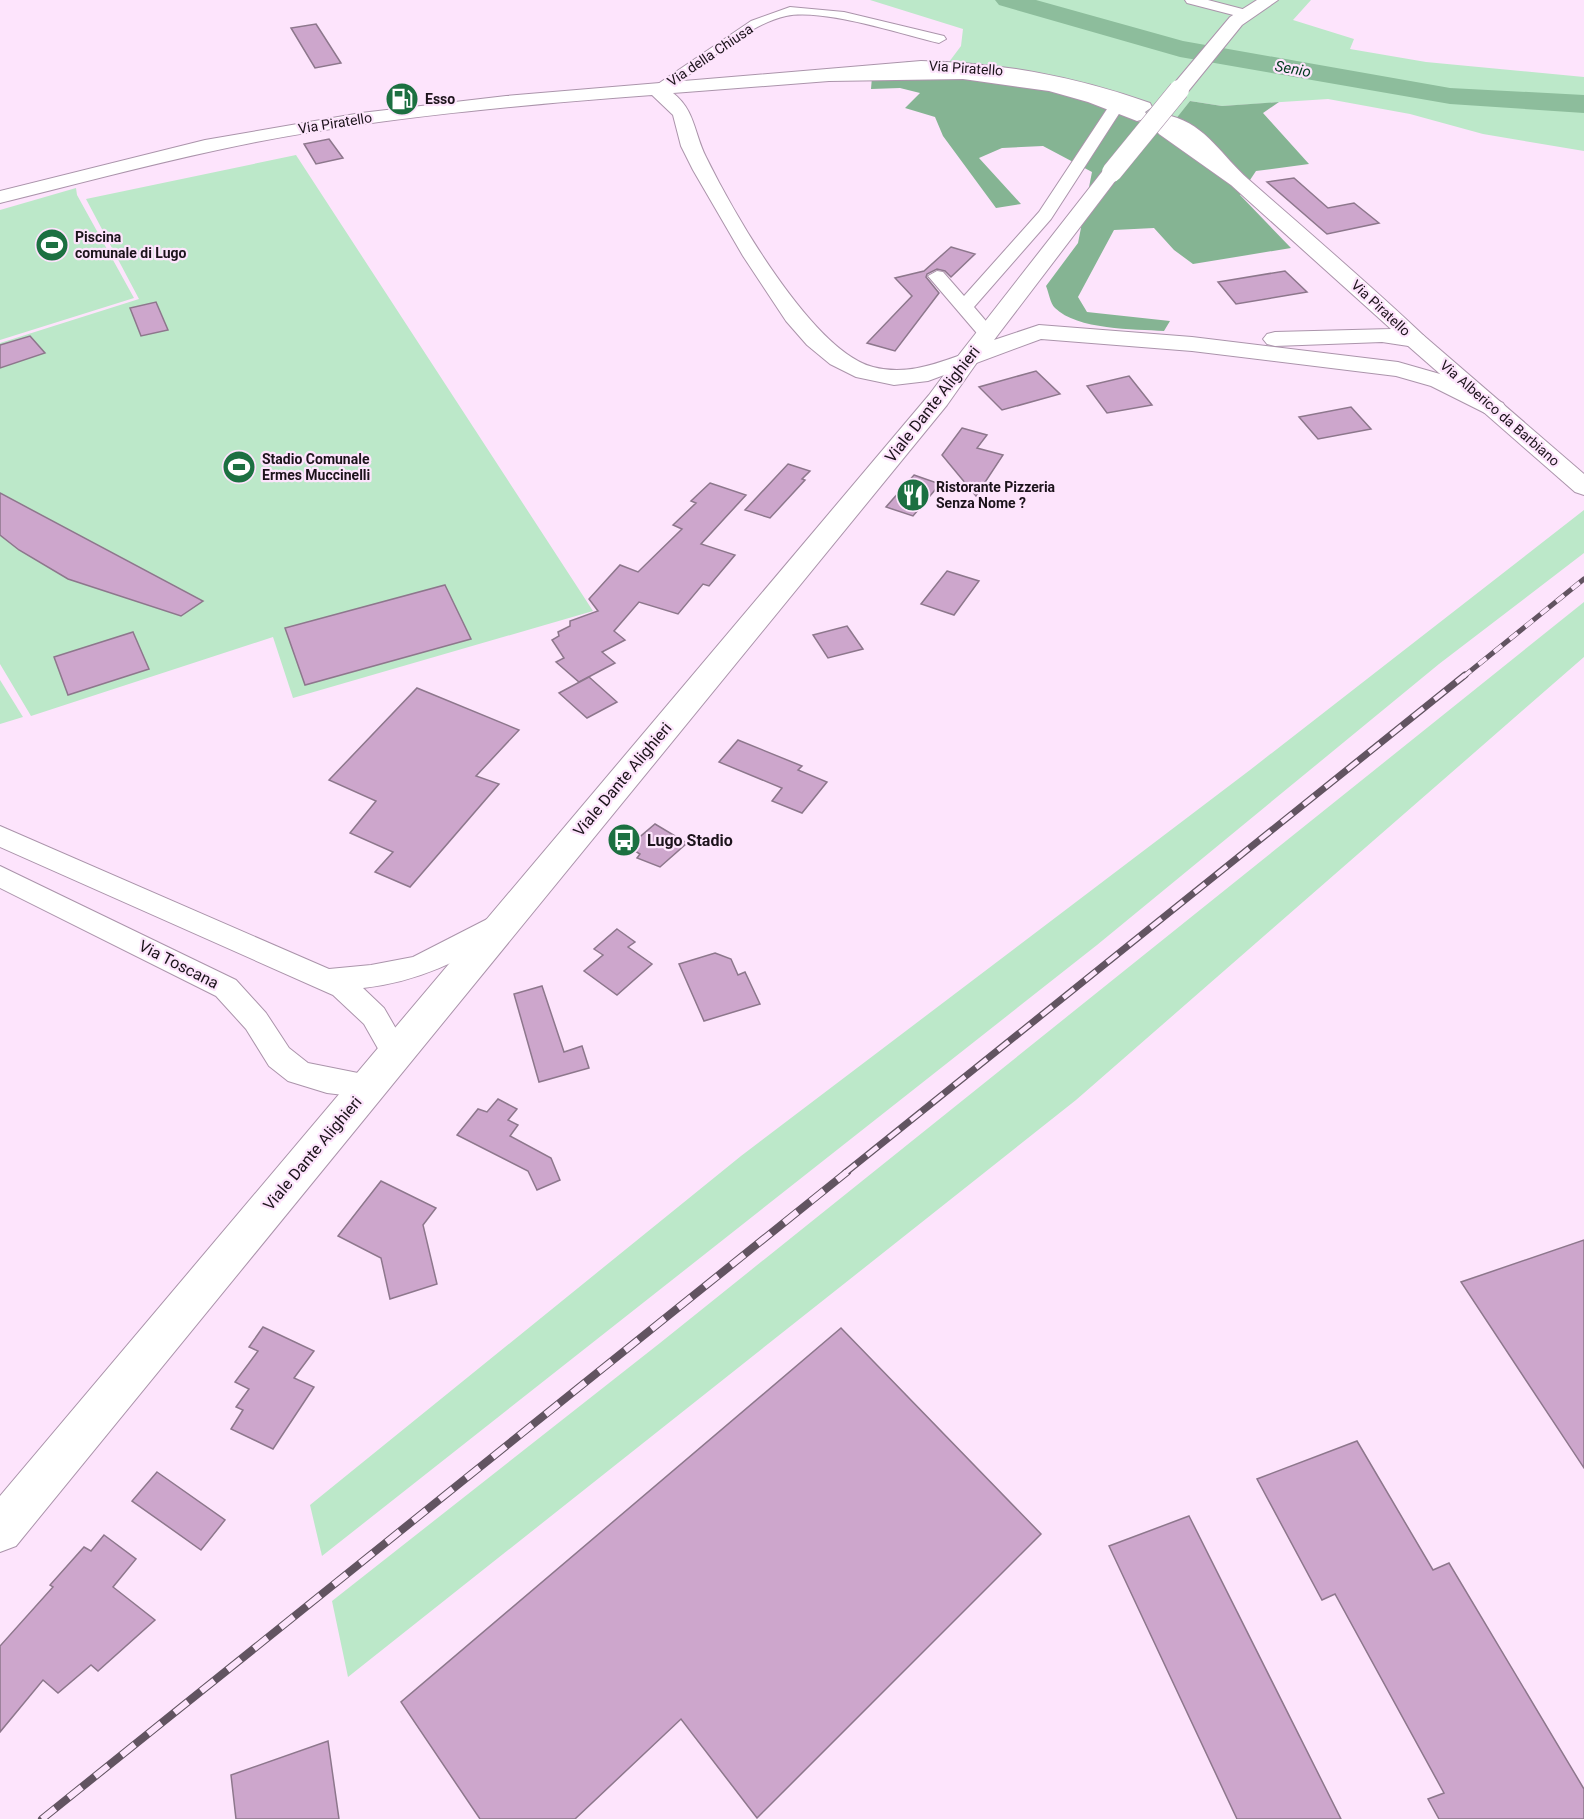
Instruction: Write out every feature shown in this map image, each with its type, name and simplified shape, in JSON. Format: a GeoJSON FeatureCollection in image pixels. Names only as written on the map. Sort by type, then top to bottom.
{"type":"FeatureCollection","features":[{"type":"Feature","properties":{"kind":"main road"},"geometry":{"type":"LineString","coordinates":[[1241,18],[1269,0]]}},
{"type":"Feature","properties":{"kind":"main road","name":"Viale Dante Alighieri"},"geometry":{"type":"LineString","coordinates":[[0,1530],[938,400],[1112,172],[1241,18]]}},
{"type":"Feature","properties":{"kind":"main road","name":"Via Piratello"},"geometry":{"type":"LineString","coordinates":[[0,197],[192,149],[311,126],[414,112],[784,78],[874,67],[920,65],[984,68],[1041,76],[1074,84],[1140,111],[1116,106],[1047,84],[977,74],[931,71],[784,78]]}},
{"type":"Feature","properties":{"kind":"main road"},"geometry":{"type":"LineString","coordinates":[[689,130],[699,107],[712,95],[742,82]]}},
{"type":"Feature","properties":{"kind":"main road"},"geometry":{"type":"LineString","coordinates":[[657,90],[683,111],[691,147],[702,168],[765,274],[803,330],[832,357],[857,370],[875,376],[904,378],[938,374],[968,358],[1039,332],[1192,344],[1398,369],[1439,381],[1494,408]]}},
{"type":"Feature","properties":{"kind":"main road","name":"Via Piratello"},"geometry":{"type":"LineString","coordinates":[[1168,126],[1238,181],[1365,291],[1415,340]]}},
{"type":"Feature","properties":{"kind":"main road"},"geometry":{"type":"LineString","coordinates":[[1027,283],[1033,309],[1054,324],[1086,335]]}},
{"type":"Feature","properties":{"kind":"main road"},"geometry":{"type":"LineString","coordinates":[[1324,335],[1348,328],[1354,322],[1365,309],[1365,291]]}},
{"type":"Feature","properties":{"kind":"main road"},"geometry":{"type":"LineString","coordinates":[[1192,344],[1324,335],[1382,335],[1415,340]]}},
{"type":"Feature","properties":{"kind":"main road"},"geometry":{"type":"LineString","coordinates":[[1366,365],[1390,361],[1405,351],[1415,340]]}},
{"type":"Feature","properties":{"kind":"main road","name":"Via Alberico da Barbiano"},"geometry":{"type":"LineString","coordinates":[[1415,340],[1584,487]]}},
{"type":"Feature","properties":{"kind":"street"},"geometry":{"type":"LineString","coordinates":[[1192,0],[1241,18]]}},
{"type":"Feature","properties":{"kind":"street","name":"Via della Chiusa"},"geometry":{"type":"LineString","coordinates":[[657,90],[684,76],[704,58],[752,25],[788,11],[822,14],[939,39]]}},
{"type":"Feature","properties":{"kind":"street"},"geometry":{"type":"LineString","coordinates":[[964,307],[1045,215],[1116,106]]}},
{"type":"Feature","properties":{"kind":"street"},"geometry":{"type":"LineString","coordinates":[[937,276],[988,334]]}},
{"type":"Feature","properties":{"kind":"street"},"geometry":{"type":"LineString","coordinates":[[0,836],[343,987],[374,1016],[395,1053]]}},
{"type":"Feature","properties":{"kind":"street","name":"Via Toscana"},"geometry":{"type":"LineString","coordinates":[[0,876],[226,987],[256,1021],[279,1056],[298,1072],[327,1081],[368,1086]]}},
{"type":"Feature","properties":{"kind":"street"},"geometry":{"type":"LineString","coordinates":[[326,980],[366,978],[399,971],[442,957],[505,921]]}},
{"type":"Feature","properties":{"kind":"green space"},"geometry":{"type":"Polygon","coordinates":[[[870,0],[1311,0],[1293,20],[1354,39],[1350,49],[1426,62],[1584,77],[1584,151],[1483,134],[1410,114],[1328,99],[1222,106],[1190,101],[1165,134],[1105,105],[883,76],[907,61],[949,62],[961,46],[963,29],[870,0]]]}},
{"type":"Feature","properties":{"kind":"green space"},"geometry":{"type":"Polygon","coordinates":[[[925,74],[1057,88],[1105,105],[1164,134],[1190,101],[1222,106],[1279,102],[1263,113],[1309,164],[1256,171],[1240,195],[1291,248],[1193,264],[1174,250],[1154,228],[1114,230],[1078,297],[1087,312],[1170,321],[1164,331],[1106,327],[1077,321],[1053,306],[1046,286],[1078,243],[1092,172],[1043,146],[1002,148],[979,158],[1021,204],[996,208],[943,136],[935,117],[905,108],[920,93],[900,88],[871,89],[872,77],[925,74]]]}},
{"type":"Feature","properties":{"kind":"green space"},"geometry":{"type":"Polygon","coordinates":[[[296,155],[593,611],[293,698],[273,637],[31,716],[0,664],[0,343],[139,299],[86,199],[296,155]]]}},
{"type":"Feature","properties":{"kind":"green space","name":"Piscina comunale di Lugo"},"geometry":{"type":"Polygon","coordinates":[[[76,188],[77,195],[134,298],[0,340],[0,210],[76,188]]]}},
{"type":"Feature","properties":{"kind":"green space"},"geometry":{"type":"Polygon","coordinates":[[[1584,510],[1584,553],[1439,664],[1097,945],[322,1556],[310,1505],[741,1156],[1250,770],[1584,510]]]}},
{"type":"Feature","properties":{"kind":"green space"},"geometry":{"type":"Polygon","coordinates":[[[1584,602],[1584,657],[1076,1100],[348,1677],[332,1601],[660,1343],[1584,602]]]}},
{"type":"Feature","properties":{"kind":"green space"},"geometry":{"type":"Polygon","coordinates":[[[0,680],[23,717],[0,724],[0,680]]]}},
{"type":"Feature","properties":{"kind":"building"},"geometry":{"type":"Polygon","coordinates":[[[316,24],[341,63],[315,68],[291,28],[316,24]]]}},
{"type":"Feature","properties":{"kind":"building"},"geometry":{"type":"Polygon","coordinates":[[[329,139],[343,158],[316,164],[304,144],[329,139]]]}},
{"type":"Feature","properties":{"kind":"building"},"geometry":{"type":"Polygon","coordinates":[[[1294,178],[1328,208],[1354,203],[1379,223],[1327,234],[1267,182],[1294,178]]]}},
{"type":"Feature","properties":{"kind":"building"},"geometry":{"type":"Polygon","coordinates":[[[951,247],[975,254],[951,277],[945,271],[937,269],[927,274],[926,277],[939,293],[895,351],[867,343],[912,296],[895,278],[924,271],[951,247]]]}},
{"type":"Feature","properties":{"kind":"building"},"geometry":{"type":"Polygon","coordinates":[[[1285,271],[1307,292],[1236,304],[1218,282],[1285,271]]]}},
{"type":"Feature","properties":{"kind":"building"},"geometry":{"type":"Polygon","coordinates":[[[156,302],[168,330],[141,336],[130,308],[156,302]]]}},
{"type":"Feature","properties":{"kind":"building"},"geometry":{"type":"Polygon","coordinates":[[[30,336],[45,353],[0,368],[0,345],[30,336]]]}},
{"type":"Feature","properties":{"kind":"building"},"geometry":{"type":"Polygon","coordinates":[[[1036,371],[1060,394],[1002,410],[979,387],[1036,371]]]}},
{"type":"Feature","properties":{"kind":"building"},"geometry":{"type":"Polygon","coordinates":[[[1129,376],[1152,405],[1107,413],[1087,386],[1129,376]]]}},
{"type":"Feature","properties":{"kind":"building"},"geometry":{"type":"Polygon","coordinates":[[[1351,407],[1371,429],[1318,439],[1299,417],[1351,407]]]}},
{"type":"Feature","properties":{"kind":"building"},"geometry":{"type":"Polygon","coordinates":[[[962,428],[987,435],[977,448],[1003,455],[976,496],[942,455],[962,428]]]}},
{"type":"Feature","properties":{"kind":"building"},"geometry":{"type":"Polygon","coordinates":[[[788,464],[810,471],[802,479],[805,480],[770,518],[745,510],[788,464]]]}},
{"type":"Feature","properties":{"kind":"building","name":"Ristorante Pizzeria Senza Nome ?"},"geometry":{"type":"Polygon","coordinates":[[[914,475],[940,484],[913,516],[886,507],[914,475]]]}},
{"type":"Feature","properties":{"kind":"building"},"geometry":{"type":"Polygon","coordinates":[[[710,483],[746,495],[701,544],[735,555],[709,586],[703,584],[678,614],[639,602],[614,631],[625,640],[602,652],[615,663],[579,682],[556,662],[564,658],[552,640],[559,636],[558,632],[570,626],[570,621],[598,611],[589,599],[620,565],[638,572],[682,529],[673,525],[696,503],[691,501],[710,483]]]}},
{"type":"Feature","properties":{"kind":"building"},"geometry":{"type":"Polygon","coordinates":[[[0,493],[203,601],[181,616],[68,579],[19,550],[0,535],[0,493]]]}},
{"type":"Feature","properties":{"kind":"building"},"geometry":{"type":"Polygon","coordinates":[[[947,571],[979,581],[954,615],[921,604],[947,571]]]}},
{"type":"Feature","properties":{"kind":"building"},"geometry":{"type":"Polygon","coordinates":[[[445,585],[471,639],[305,685],[285,628],[445,585]]]}},
{"type":"Feature","properties":{"kind":"building"},"geometry":{"type":"Polygon","coordinates":[[[847,626],[863,649],[828,658],[813,635],[847,626]]]}},
{"type":"Feature","properties":{"kind":"building"},"geometry":{"type":"Polygon","coordinates":[[[133,632],[149,669],[68,695],[54,657],[133,632]]]}},
{"type":"Feature","properties":{"kind":"building"},"geometry":{"type":"Polygon","coordinates":[[[589,677],[617,702],[587,718],[559,693],[589,677]]]}},
{"type":"Feature","properties":{"kind":"building"},"geometry":{"type":"Polygon","coordinates":[[[417,688],[519,730],[476,776],[499,784],[410,887],[375,872],[393,852],[350,833],[376,801],[329,780],[417,688]]]}},
{"type":"Feature","properties":{"kind":"building"},"geometry":{"type":"Polygon","coordinates":[[[738,740],[802,766],[798,770],[827,782],[802,813],[772,801],[782,788],[719,762],[738,740]]]}},
{"type":"Feature","properties":{"kind":"building"},"geometry":{"type":"Polygon","coordinates":[[[655,824],[687,843],[660,867],[637,858],[640,854],[628,847],[655,824]]]}},
{"type":"Feature","properties":{"kind":"building"},"geometry":{"type":"Polygon","coordinates":[[[617,929],[635,942],[628,947],[652,964],[617,995],[584,971],[603,955],[594,949],[617,929]]]}},
{"type":"Feature","properties":{"kind":"building"},"geometry":{"type":"Polygon","coordinates":[[[715,953],[731,959],[738,975],[745,972],[760,1004],[704,1021],[679,964],[715,953]]]}},
{"type":"Feature","properties":{"kind":"building"},"geometry":{"type":"Polygon","coordinates":[[[542,986],[564,1052],[582,1046],[589,1068],[539,1082],[514,994],[542,986]]]}},
{"type":"Feature","properties":{"kind":"building"},"geometry":{"type":"Polygon","coordinates":[[[498,1099],[517,1109],[508,1120],[518,1125],[510,1136],[551,1158],[560,1180],[537,1190],[528,1171],[457,1135],[478,1109],[487,1112],[498,1099]]]}},
{"type":"Feature","properties":{"kind":"building"},"geometry":{"type":"Polygon","coordinates":[[[381,1181],[436,1208],[423,1225],[437,1284],[390,1299],[381,1258],[338,1236],[381,1181]]]}},
{"type":"Feature","properties":{"kind":"building"},"geometry":{"type":"Polygon","coordinates":[[[1584,1240],[1584,1468],[1461,1282],[1584,1240]]]}},
{"type":"Feature","properties":{"kind":"building"},"geometry":{"type":"Polygon","coordinates":[[[263,1327],[314,1351],[294,1378],[314,1387],[273,1449],[231,1429],[243,1410],[236,1407],[249,1389],[235,1382],[258,1351],[249,1347],[263,1327]]]}},
{"type":"Feature","properties":{"kind":"building"},"geometry":{"type":"Polygon","coordinates":[[[841,1328],[1041,1534],[757,1818],[681,1719],[575,1819],[480,1819],[401,1702],[841,1328]]]}},
{"type":"Feature","properties":{"kind":"building"},"geometry":{"type":"Polygon","coordinates":[[[1357,1441],[1433,1570],[1449,1563],[1584,1789],[1584,1819],[1439,1819],[1428,1799],[1444,1793],[1335,1594],[1322,1600],[1257,1479],[1357,1441]]]}},
{"type":"Feature","properties":{"kind":"building"},"geometry":{"type":"Polygon","coordinates":[[[157,1472],[225,1520],[201,1550],[132,1501],[157,1472]]]}},
{"type":"Feature","properties":{"kind":"building"},"geometry":{"type":"Polygon","coordinates":[[[1189,1516],[1341,1819],[1237,1819],[1109,1546],[1189,1516]]]}},
{"type":"Feature","properties":{"kind":"building"},"geometry":{"type":"Polygon","coordinates":[[[104,1535],[136,1559],[113,1587],[155,1620],[98,1671],[91,1665],[58,1693],[43,1680],[0,1732],[0,1646],[53,1587],[50,1585],[84,1547],[91,1551],[104,1535]]]}},
{"type":"Feature","properties":{"kind":"building"},"geometry":{"type":"Polygon","coordinates":[[[328,1741],[339,1819],[236,1819],[231,1775],[328,1741]]]}},
{"type":"Feature","properties":{"kind":"waterway","name":"Senio"},"geometry":{"type":"LineString","coordinates":[[1008,0],[1180,49],[1450,96],[1584,104]]}},
{"type":"Feature","properties":{"kind":"railway"},"geometry":{"type":"LineString","coordinates":[[1463,677],[1584,579]]}},
{"type":"Feature","properties":{"kind":"railway"},"geometry":{"type":"LineString","coordinates":[[845,1173],[1465,675]]}},
{"type":"Feature","properties":{"kind":"railway"},"geometry":{"type":"LineString","coordinates":[[42,1819],[847,1172]]}},
{"type":"Feature","properties":{"kind":"place","name":"Esso"},"geometry":{"type":"Point","coordinates":[402,99]}},
{"type":"Feature","properties":{"kind":"place","name":"Piscina comunale di Lugo"},"geometry":{"type":"Point","coordinates":[52,245]}},
{"type":"Feature","properties":{"kind":"place","name":"Stadio Comunale Ermes Muccinelli"},"geometry":{"type":"Point","coordinates":[239,467]}},
{"type":"Feature","properties":{"kind":"place","name":"Ristorante Pizzeria Senza Nome ?"},"geometry":{"type":"Point","coordinates":[913,495]}},
{"type":"Feature","properties":{"kind":"place","name":"Lugo Stadio"},"geometry":{"type":"Point","coordinates":[624,840]}}]}
